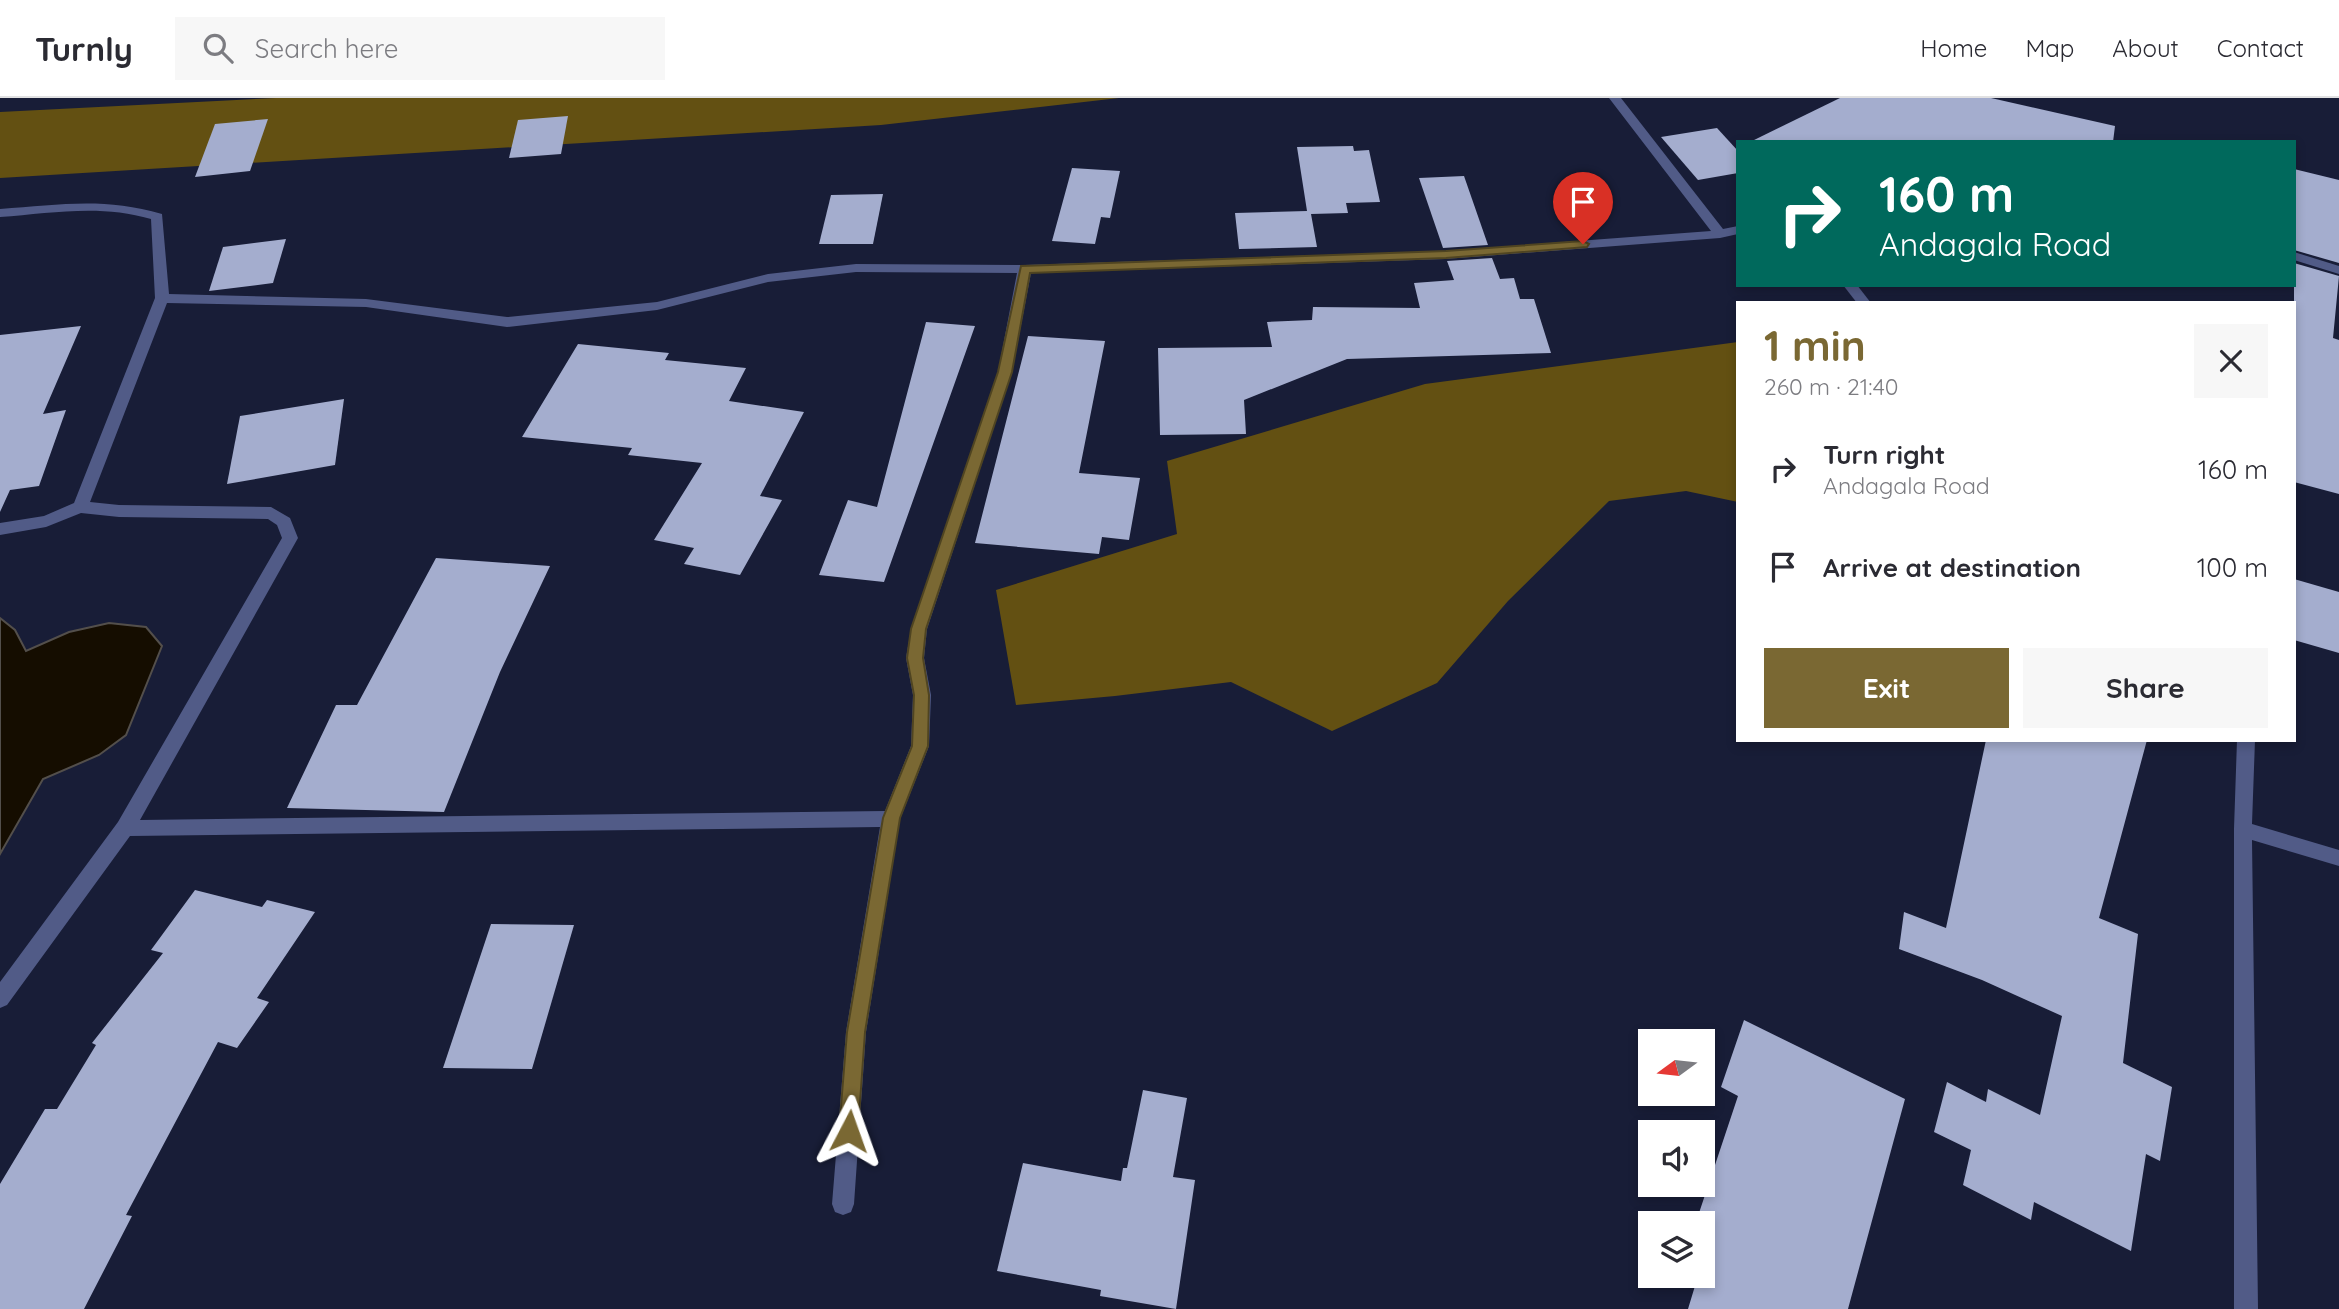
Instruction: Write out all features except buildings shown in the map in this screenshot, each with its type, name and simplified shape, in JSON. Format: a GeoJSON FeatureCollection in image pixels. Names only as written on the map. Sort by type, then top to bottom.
{"type":"FeatureCollection","features":[{"type":"Feature","properties":{"kind":"street"},"geometry":{"type":"LineString","coordinates":[[1615,98],[1720,234]]}},
{"type":"Feature","properties":{"kind":"street"},"geometry":{"type":"LineString","coordinates":[[0,213],[90,206],[127,208],[157,218],[162,298],[80,506]]}},
{"type":"Feature","properties":{"kind":"street"},"geometry":{"type":"LineString","coordinates":[[162,298],[366,303],[507,323],[657,306],[768,278],[856,268],[1025,269],[1446,255],[1720,234],[1736,230]]}},
{"type":"Feature","properties":{"kind":"street"},"geometry":{"type":"LineString","coordinates":[[2296,257],[2339,271]]}},
{"type":"Feature","properties":{"kind":"street"},"geometry":{"type":"LineString","coordinates":[[843,1204],[856,1032],[891,818],[920,746],[922,695],[915,658],[919,629],[1005,372],[1025,269]]}},
{"type":"Feature","properties":{"kind":"street"},"geometry":{"type":"LineString","coordinates":[[1852,287],[1862,301]]}},
{"type":"Feature","properties":{"kind":"street"},"geometry":{"type":"LineString","coordinates":[[0,528],[46,520],[80,506],[119,511],[271,513],[284,522],[290,538],[125,828],[0,998]]}},
{"type":"Feature","properties":{"kind":"street"},"geometry":{"type":"LineString","coordinates":[[2245,742],[2246,1309]]}},
{"type":"Feature","properties":{"kind":"street"},"geometry":{"type":"LineString","coordinates":[[125,828],[891,818]]}},
{"type":"Feature","properties":{"kind":"street"},"geometry":{"type":"LineString","coordinates":[[2244,830],[2339,858]]}},
{"type":"Feature","properties":{"kind":"shaded area"},"geometry":{"type":"Polygon","coordinates":[[[276,98],[1119,98],[881,125],[0,178],[0,112],[276,98]]]}},
{"type":"Feature","properties":{"kind":"shaded area"},"geometry":{"type":"Polygon","coordinates":[[[1736,342],[1736,502],[1686,491],[1609,501],[1508,601],[1437,683],[1332,731],[1231,682],[1016,705],[996,590],[1177,534],[1167,461],[1425,384],[1736,342]]]}},
{"type":"Feature","properties":{"kind":"shaded area"},"geometry":{"type":"Polygon","coordinates":[[[0,618],[15,630],[26,651],[69,632],[109,623],[146,627],[162,646],[126,735],[99,755],[43,779],[0,854],[0,618]]]}},
{"type":"Feature","properties":{"kind":"route"},"geometry":{"type":"LineString","coordinates":[[849,1131],[856,1032],[891,818],[920,746],[922,695],[915,658],[919,629],[1005,372],[1025,269],[1446,255],[1583,244]]}}]}
